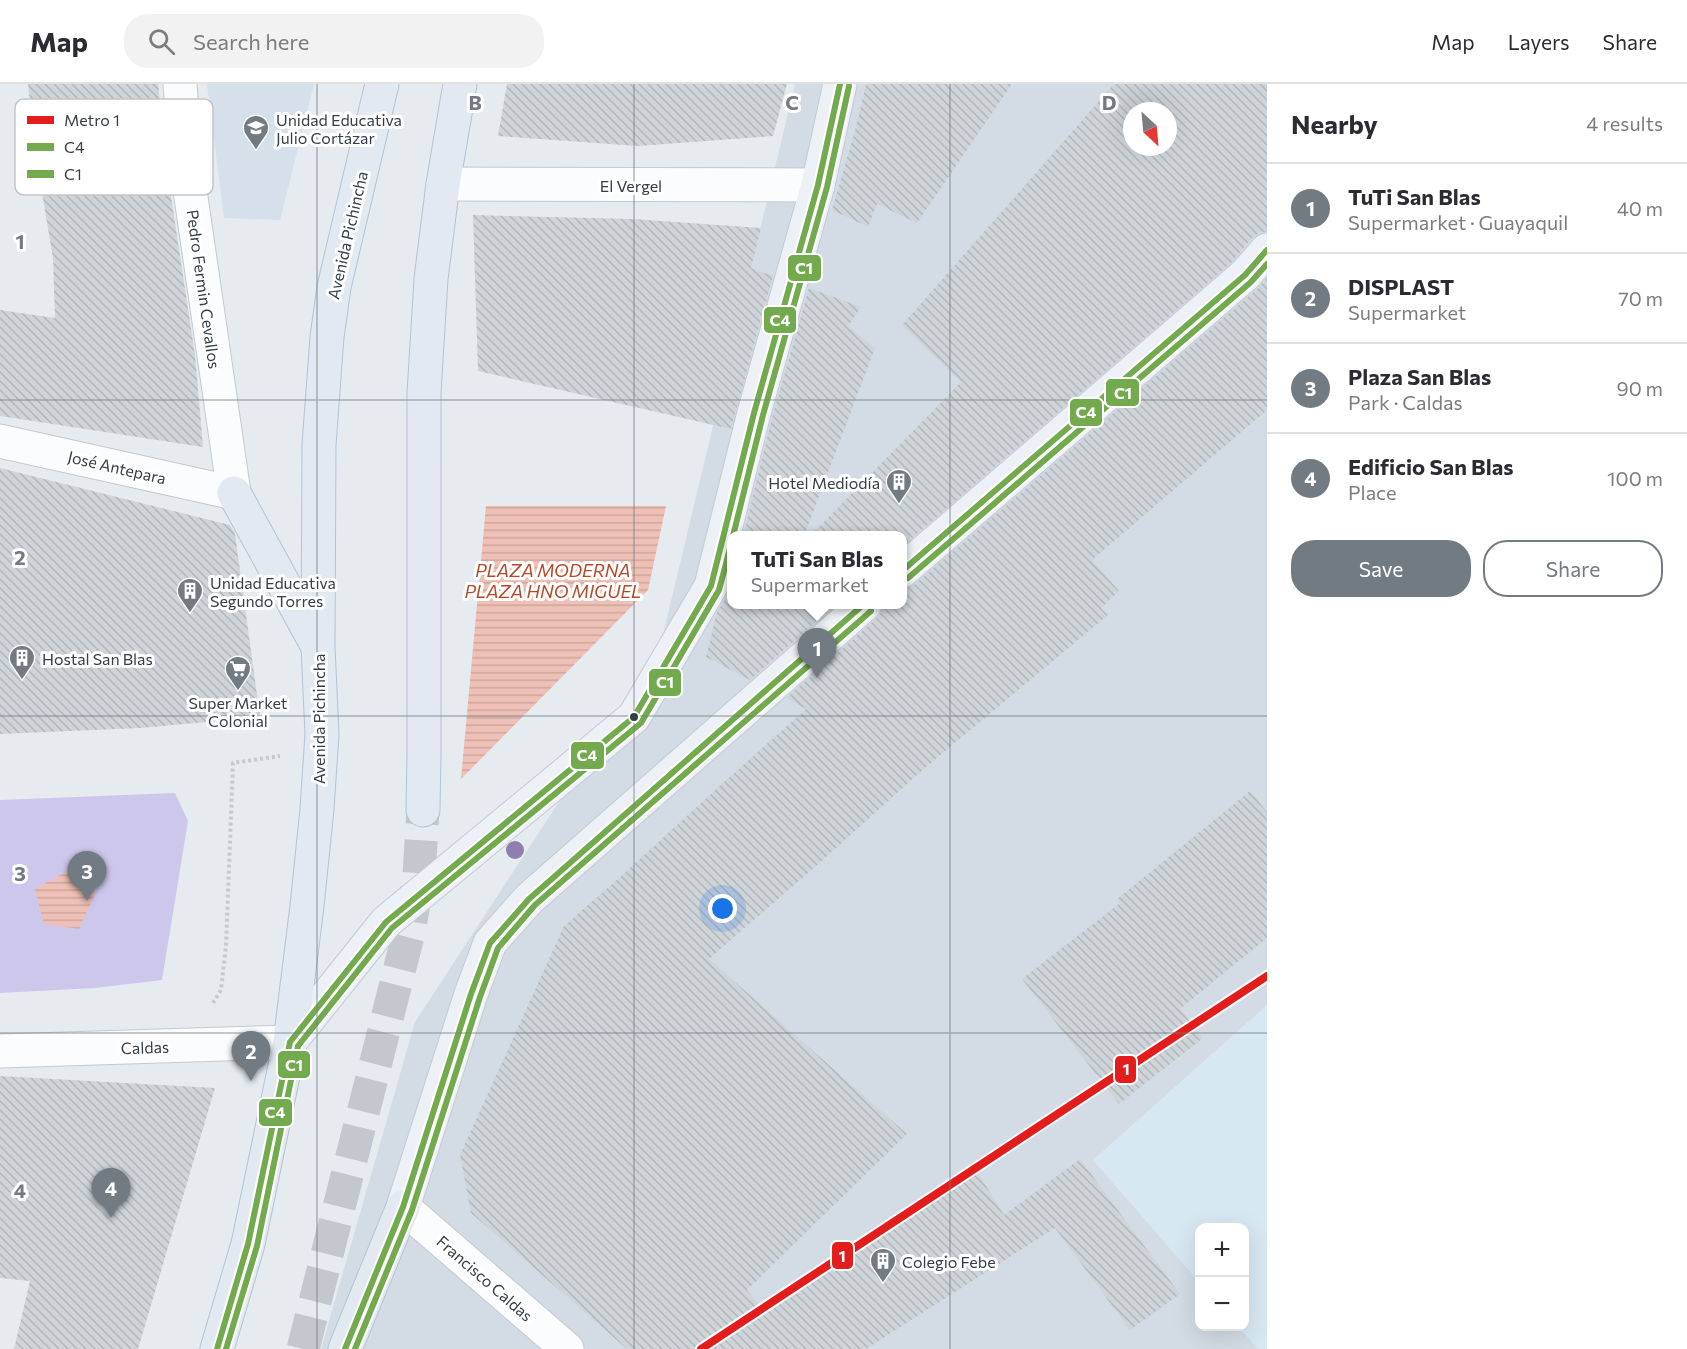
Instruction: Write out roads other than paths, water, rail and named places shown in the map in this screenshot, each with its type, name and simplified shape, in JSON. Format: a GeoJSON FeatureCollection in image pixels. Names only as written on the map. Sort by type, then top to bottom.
{"type":"FeatureCollection","features":[{"type":"Feature","properties":{"kind":"main road","name":"Avenida Pichincha"},"geometry":{"type":"LineString","coordinates":[[217,1349],[248,1244],[290,1042],[317,809],[322,734],[318,647],[320,445],[327,337],[334,287],[382,84]]}},
{"type":"Feature","properties":{"kind":"main road"},"geometry":{"type":"LineString","coordinates":[[423,810],[424,393],[430,279],[460,84]]}},
{"type":"Feature","properties":{"kind":"main road"},"geometry":{"type":"LineString","coordinates":[[234,493],[318,647]]}},
{"type":"Feature","properties":{"kind":"main road"},"geometry":{"type":"LineString","coordinates":[[345,1349],[403,1207]]}},
{"type":"Feature","properties":{"kind":"street","name":"Pedro Fermin Cevallos"},"geometry":{"type":"LineString","coordinates":[[180,84],[181,99]]}},
{"type":"Feature","properties":{"kind":"street"},"geometry":{"type":"LineString","coordinates":[[290,1042],[386,922],[634,717],[711,586],[754,413],[818,185],[840,84]]}},
{"type":"Feature","properties":{"kind":"street","name":"El Vergel"},"geometry":{"type":"LineString","coordinates":[[443,184],[818,185]]}},
{"type":"Feature","properties":{"kind":"street","name":"Pedro Fermin Cevallos"},"geometry":{"type":"LineString","coordinates":[[191,195],[234,493]]}},
{"type":"Feature","properties":{"kind":"street"},"geometry":{"type":"LineString","coordinates":[[907,569],[1245,275],[1267,250]]}},
{"type":"Feature","properties":{"kind":"street","name":"José Antepara"},"geometry":{"type":"LineString","coordinates":[[0,441],[234,493]]}},
{"type":"Feature","properties":{"kind":"street"},"geometry":{"type":"LineString","coordinates":[[403,1207],[471,994],[490,943],[529,899],[858,609]]}},
{"type":"Feature","properties":{"kind":"street","name":"Caldas"},"geometry":{"type":"LineString","coordinates":[[0,1051],[290,1042]]}},
{"type":"Feature","properties":{"kind":"street","name":"Francisco Caldas"},"geometry":{"type":"LineString","coordinates":[[403,1207],[567,1349]]}},
{"type":"Feature","properties":{"kind":"water","name":"PLAZA MODERNA PLAZA HNO MIGUEL"},"geometry":{"type":"Polygon","coordinates":[[[486,506],[666,506],[648,590],[461,779],[486,506]]]}},
{"type":"Feature","properties":{"kind":"water"},"geometry":{"type":"Polygon","coordinates":[[[69,870],[95,894],[79,929],[44,924],[35,889],[69,870]]]}},
{"type":"Feature","properties":{"kind":"tunnel"},"geometry":{"type":"LineString","coordinates":[[303,1349],[409,932],[419,875],[423,810]]}},
{"type":"Feature","properties":{"kind":"metro line","name":"1"},"geometry":{"type":"LineString","coordinates":[[701,1349],[1267,976]]}},
{"type":"Feature","properties":{"kind":"place","name":"Unidad Educativa Julio Cortázar"},"geometry":{"type":"Point","coordinates":[256,151]}},
{"type":"Feature","properties":{"kind":"place","name":"Hotel Mediodía"},"geometry":{"type":"Point","coordinates":[899,505]}},
{"type":"Feature","properties":{"kind":"place","name":"Unidad Educativa Segundo Torres"},"geometry":{"type":"Point","coordinates":[190,614]}},
{"type":"Feature","properties":{"kind":"place","name":"TuTi San Blas"},"geometry":{"type":"Point","coordinates":[817,678]}},
{"type":"Feature","properties":{"kind":"place","name":"Hostal San Blas"},"geometry":{"type":"Point","coordinates":[22,681]}},
{"type":"Feature","properties":{"kind":"place","name":"Super Market Colonial"},"geometry":{"type":"Point","coordinates":[238,692]}},
{"type":"Feature","properties":{"kind":"place","name":"Plaza San Blas"},"geometry":{"type":"Point","coordinates":[87,901]}},
{"type":"Feature","properties":{"kind":"place","name":"DISPLAST"},"geometry":{"type":"Point","coordinates":[251,1081]}},
{"type":"Feature","properties":{"kind":"place","name":"Edificio San Blas"},"geometry":{"type":"Point","coordinates":[111,1218]}},
{"type":"Feature","properties":{"kind":"place","name":"Colegio Febe"},"geometry":{"type":"Point","coordinates":[883,1284]}}]}
